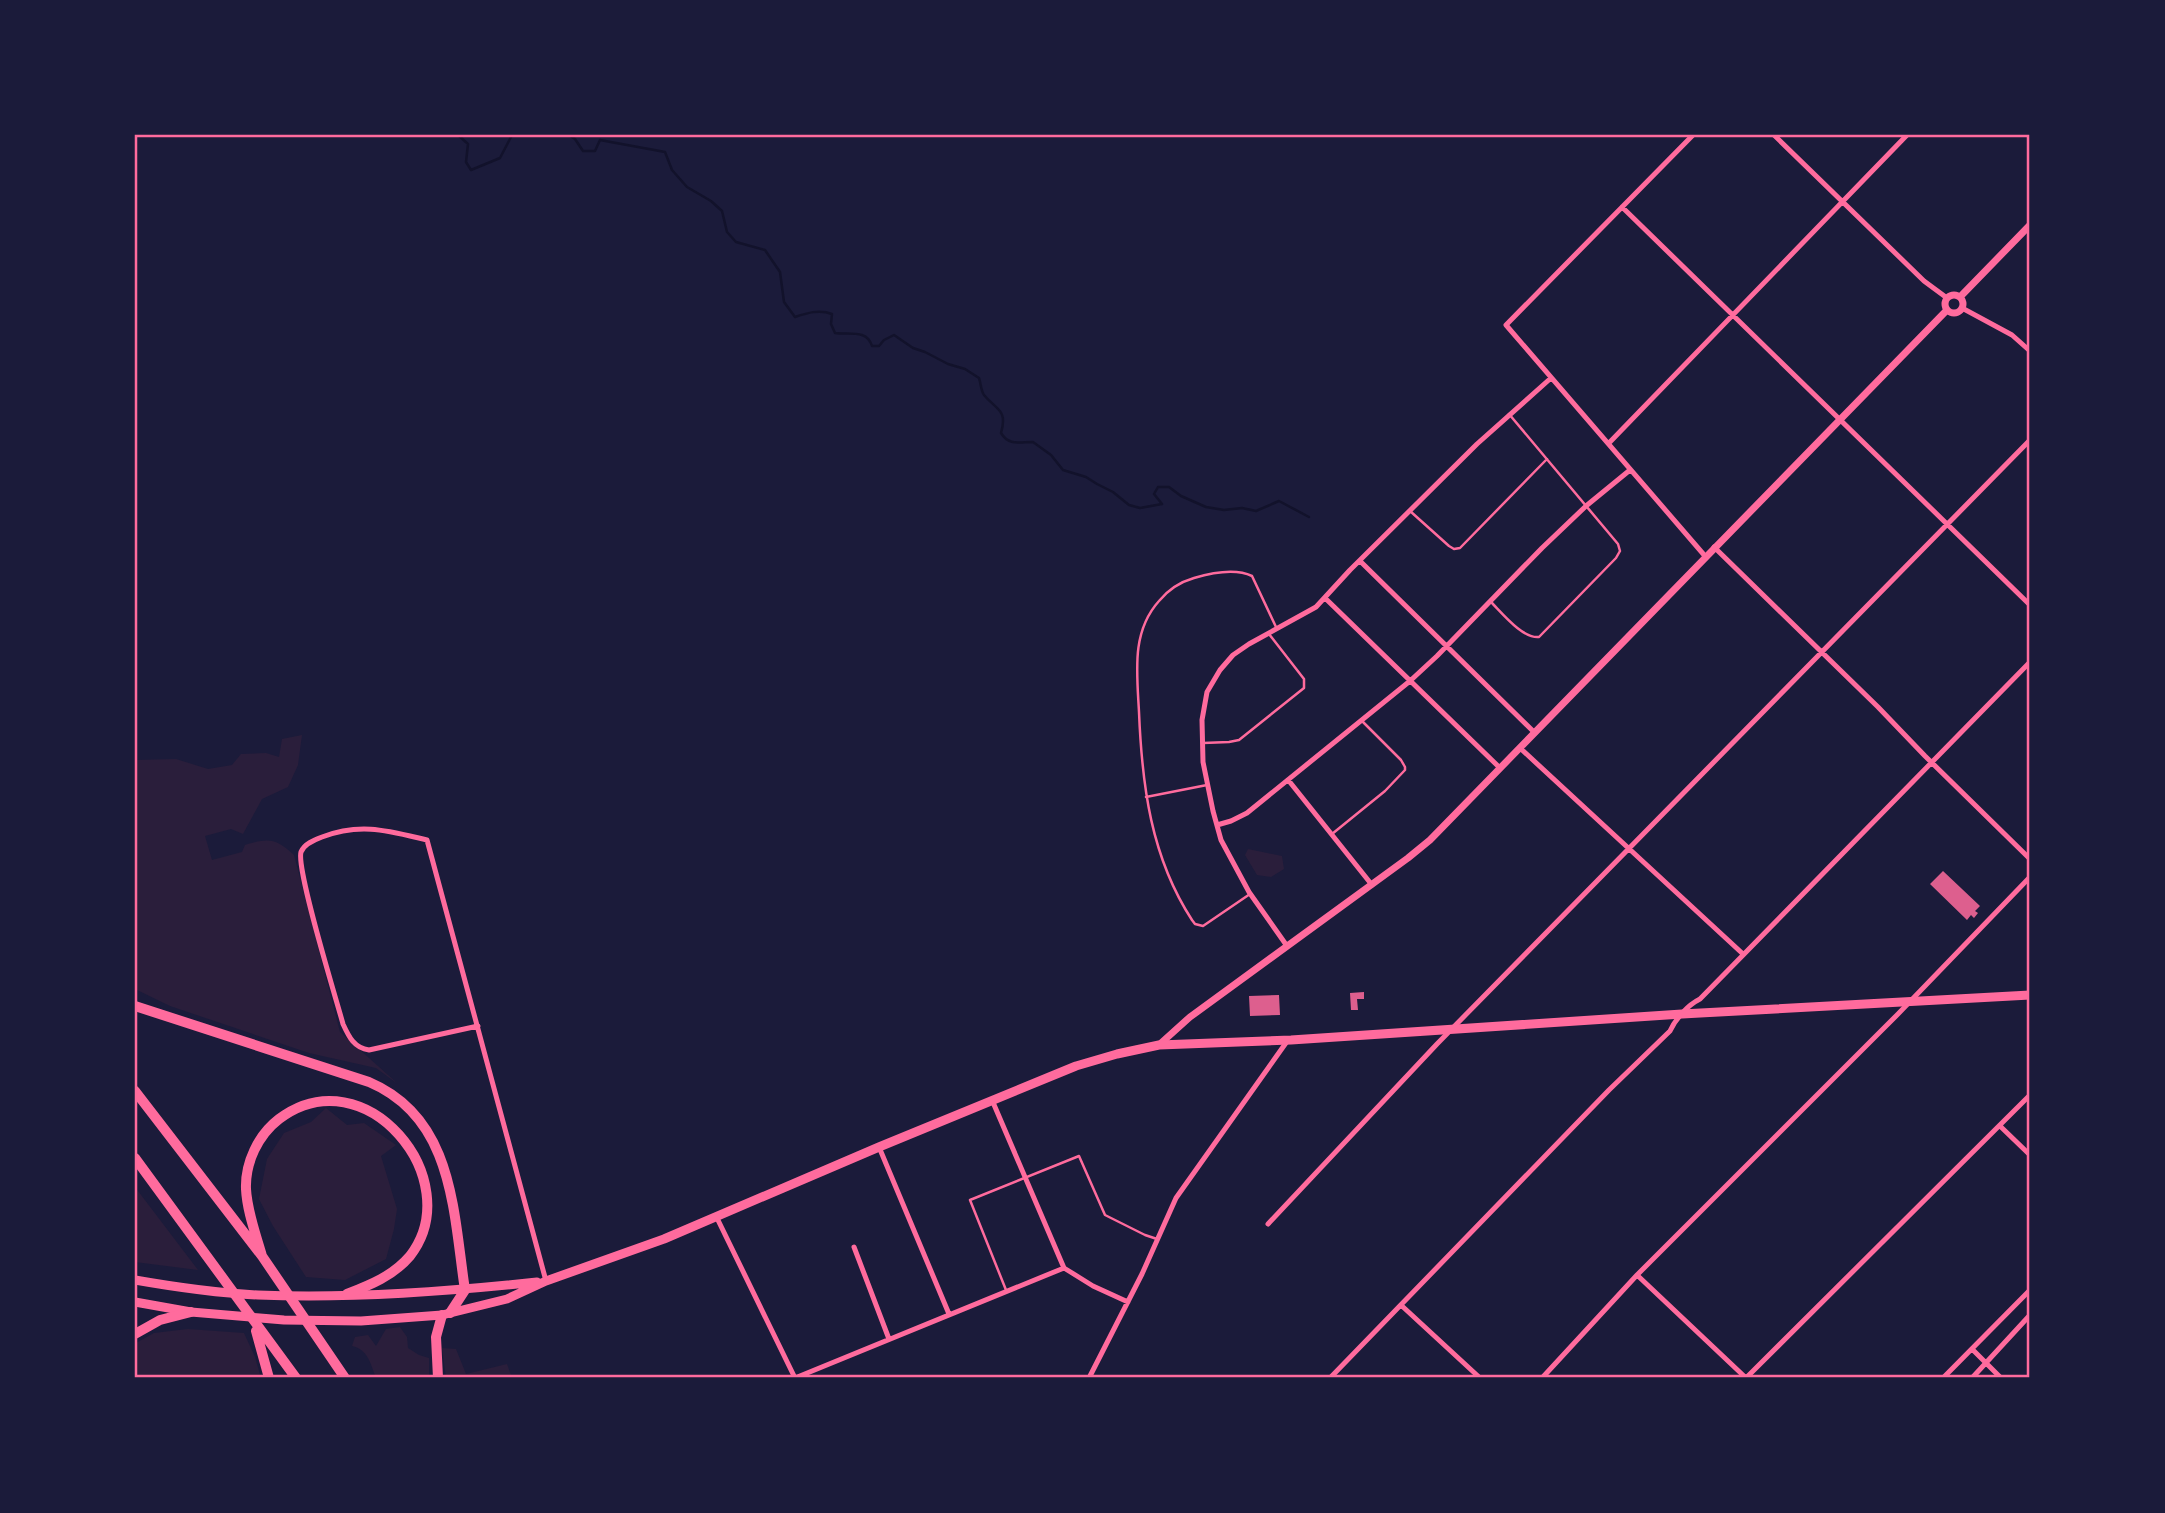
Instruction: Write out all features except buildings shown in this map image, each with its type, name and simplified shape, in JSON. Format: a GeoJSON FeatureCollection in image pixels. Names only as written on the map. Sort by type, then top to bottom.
{"type":"FeatureCollection","features":[{"type":"Feature","properties":{"kind":"highway"},"geometry":{"type":"LineString","coordinates":[[135,1006],[369,1082],[393,1094],[424,1125],[436,1144],[448,1181],[465,1290],[446,1314],[436,1337],[438,1378]]}},
{"type":"Feature","properties":{"kind":"highway"},"geometry":{"type":"LineString","coordinates":[[135,1091],[262,1256],[345,1378]]}},
{"type":"Feature","properties":{"kind":"highway"},"geometry":{"type":"LineString","coordinates":[[262,1256],[248,1207],[246,1183],[252,1155],[264,1135],[284,1115],[315,1103],[331,1101],[366,1108],[391,1125],[413,1156],[426,1192],[427,1210],[419,1241],[403,1263],[388,1275],[347,1294]]}},
{"type":"Feature","properties":{"kind":"highway"},"geometry":{"type":"LineString","coordinates":[[135,1158],[296,1378]]}},
{"type":"Feature","properties":{"kind":"highway"},"geometry":{"type":"LineString","coordinates":[[135,1334],[160,1320],[191,1312]]}},
{"type":"Feature","properties":{"kind":"highway"},"geometry":{"type":"LineString","coordinates":[[252,1319],[269,1378]]}},
{"type":"Feature","properties":{"kind":"main road"},"geometry":{"type":"LineString","coordinates":[[135,1302],[191,1312],[284,1320],[361,1321],[446,1314],[507,1299],[545,1281],[619,1256],[1076,1066],[1160,1045],[1288,1040],[1682,1014],[2030,995]]}},
{"type":"Feature","properties":{"kind":"main road"},"geometry":{"type":"LineString","coordinates":[[135,1280],[257,1295],[465,1290],[545,1281]]}},
{"type":"Feature","properties":{"kind":"street"},"geometry":{"type":"LineString","coordinates":[[1693,135],[1506,325],[1705,556]]}},
{"type":"Feature","properties":{"kind":"street"},"geometry":{"type":"LineString","coordinates":[[1774,135],[1924,281],[1947,298]]}},
{"type":"Feature","properties":{"kind":"street"},"geometry":{"type":"LineString","coordinates":[[1609,443],[1907,135]]}},
{"type":"Feature","properties":{"kind":"street"},"geometry":{"type":"LineString","coordinates":[[1622,207],[2030,605]]}},
{"type":"Feature","properties":{"kind":"street"},"geometry":{"type":"LineString","coordinates":[[1960,297],[2030,225]]}},
{"type":"Feature","properties":{"kind":"street"},"geometry":{"type":"LineString","coordinates":[[1955,294],[1960,297],[1962,308],[1955,313],[1947,310],[1944,303],[1947,298],[1955,294]]}},
{"type":"Feature","properties":{"kind":"street"},"geometry":{"type":"LineString","coordinates":[[1962,308],[2012,335],[2030,351]]}},
{"type":"Feature","properties":{"kind":"street"},"geometry":{"type":"LineString","coordinates":[[1160,1045],[1190,1017],[1430,840],[1947,310]]}},
{"type":"Feature","properties":{"kind":"street"},"geometry":{"type":"LineString","coordinates":[[1287,946],[1250,894],[1221,840],[1207,785],[1202,743],[1203,711],[1212,681],[1233,655],[1317,607],[1477,444],[1551,378]]}},
{"type":"Feature","properties":{"kind":"street"},"geometry":{"type":"LineString","coordinates":[[1268,1224],[1451,1030],[2030,440]]}},
{"type":"Feature","properties":{"kind":"street"},"geometry":{"type":"LineString","coordinates":[[1217,825],[1247,813],[1410,681],[1586,506],[1630,470]]}},
{"type":"Feature","properties":{"kind":"street"},"geometry":{"type":"LineString","coordinates":[[1714,547],[2030,859]]}},
{"type":"Feature","properties":{"kind":"street"},"geometry":{"type":"LineString","coordinates":[[1360,562],[1535,733]]}},
{"type":"Feature","properties":{"kind":"street"},"geometry":{"type":"LineString","coordinates":[[1325,598],[1500,768]]}},
{"type":"Feature","properties":{"kind":"street"},"geometry":{"type":"LineString","coordinates":[[1330,1378],[1609,1090],[1670,1031],[1692,1003],[1700,999],[2030,662]]}},
{"type":"Feature","properties":{"kind":"street"},"geometry":{"type":"LineString","coordinates":[[1520,748],[1743,954]]}},
{"type":"Feature","properties":{"kind":"street"},"geometry":{"type":"LineString","coordinates":[[1289,781],[1372,885]]}},
{"type":"Feature","properties":{"kind":"street"},"geometry":{"type":"LineString","coordinates":[[478,1026],[366,1050],[351,1040],[343,1024],[306,889],[300,856],[304,848],[316,840],[354,829],[382,829],[427,840],[478,1026],[545,1281]]}},
{"type":"Feature","properties":{"kind":"street"},"geometry":{"type":"LineString","coordinates":[[1542,1378],[1637,1276],[2030,877]]}},
{"type":"Feature","properties":{"kind":"street"},"geometry":{"type":"LineString","coordinates":[[1089,1378],[1176,1198],[1288,1040]]}},
{"type":"Feature","properties":{"kind":"street"},"geometry":{"type":"LineString","coordinates":[[1637,1276],[1746,1378],[2030,1095]]}},
{"type":"Feature","properties":{"kind":"street"},"geometry":{"type":"LineString","coordinates":[[992,1100],[1064,1268],[1093,1286],[1128,1302]]}},
{"type":"Feature","properties":{"kind":"street"},"geometry":{"type":"LineString","coordinates":[[2000,1126],[2030,1155]]}},
{"type":"Feature","properties":{"kind":"street"},"geometry":{"type":"LineString","coordinates":[[879,1147],[949,1314]]}},
{"type":"Feature","properties":{"kind":"street"},"geometry":{"type":"LineString","coordinates":[[716,1216],[795,1378],[1064,1268]]}},
{"type":"Feature","properties":{"kind":"street"},"geometry":{"type":"LineString","coordinates":[[854,1247],[889,1339]]}},
{"type":"Feature","properties":{"kind":"street"},"geometry":{"type":"LineString","coordinates":[[1944,1378],[2030,1290]]}},
{"type":"Feature","properties":{"kind":"street"},"geometry":{"type":"LineString","coordinates":[[1402,1306],[1480,1378]]}},
{"type":"Feature","properties":{"kind":"street"},"geometry":{"type":"LineString","coordinates":[[1972,1378],[2030,1315]]}},
{"type":"Feature","properties":{"kind":"street"},"geometry":{"type":"LineString","coordinates":[[1972,1349],[2001,1378]]}},
{"type":"Feature","properties":{"kind":"lane"},"geometry":{"type":"LineString","coordinates":[[1490,601],[1527,636],[1535,638],[1543,634],[1620,551],[1618,544],[1509,414]]}},
{"type":"Feature","properties":{"kind":"lane"},"geometry":{"type":"LineString","coordinates":[[1409,512],[1449,546],[1460,548],[1547,459]]}},
{"type":"Feature","properties":{"kind":"lane"},"geometry":{"type":"LineString","coordinates":[[1250,894],[1206,925],[1195,924],[1176,894],[1164,865],[1146,797],[1140,753],[1137,652],[1144,623],[1156,604],[1170,590],[1190,579],[1210,574],[1248,574],[1255,580],[1278,630]]}},
{"type":"Feature","properties":{"kind":"lane"},"geometry":{"type":"LineString","coordinates":[[1202,743],[1239,740],[1304,688],[1304,679],[1269,634]]}},
{"type":"Feature","properties":{"kind":"lane"},"geometry":{"type":"LineString","coordinates":[[1331,835],[1405,770],[1401,760],[1362,721]]}},
{"type":"Feature","properties":{"kind":"lane"},"geometry":{"type":"LineString","coordinates":[[1146,797],[1207,785]]}},
{"type":"Feature","properties":{"kind":"lane"},"geometry":{"type":"LineString","coordinates":[[1006,1291],[970,1200],[1079,1156],[1105,1215],[1157,1239]]}},
{"type":"Feature","properties":{"kind":"shaded area"},"geometry":{"type":"Polygon","coordinates":[[[302,735],[298,765],[288,787],[262,799],[243,834],[231,829],[205,836],[212,860],[242,852],[245,845],[260,841],[282,845],[294,855],[340,1032],[398,1084],[376,1068],[309,1053],[170,1006],[135,989],[135,760],[176,759],[208,769],[232,765],[241,754],[266,753],[279,757],[282,739],[302,735]]]}},
{"type":"Feature","properties":{"kind":"shaded area"},"geometry":{"type":"Polygon","coordinates":[[[1248,849],[1282,856],[1284,869],[1271,877],[1257,875],[1245,855],[1248,849]]]}},
{"type":"Feature","properties":{"kind":"shaded area"},"geometry":{"type":"Polygon","coordinates":[[[326,1108],[347,1125],[364,1123],[396,1145],[381,1156],[397,1209],[386,1259],[345,1280],[306,1277],[259,1199],[267,1159],[284,1133],[311,1122],[326,1108]]]}},
{"type":"Feature","properties":{"kind":"shaded area"},"geometry":{"type":"Polygon","coordinates":[[[135,1187],[198,1270],[135,1262],[135,1187]]]}},
{"type":"Feature","properties":{"kind":"shaded area"},"geometry":{"type":"Polygon","coordinates":[[[400,1327],[407,1337],[408,1348],[429,1358],[429,1378],[376,1378],[362,1350],[352,1346],[355,1337],[368,1335],[376,1346],[386,1329],[400,1327]]]}},
{"type":"Feature","properties":{"kind":"shaded area"},"geometry":{"type":"Polygon","coordinates":[[[188,1329],[244,1333],[261,1378],[135,1378],[136,1343],[154,1333],[188,1329]]]}},
{"type":"Feature","properties":{"kind":"shaded area"},"geometry":{"type":"Polygon","coordinates":[[[442,1348],[456,1349],[466,1374],[507,1364],[512,1378],[446,1378],[442,1348]]]}},
{"type":"Feature","properties":{"kind":"waterway"},"geometry":{"type":"LineString","coordinates":[[458,135],[468,144],[466,162],[471,170],[500,158],[512,135]]}},
{"type":"Feature","properties":{"kind":"waterway"},"geometry":{"type":"LineString","coordinates":[[569,135],[583,151],[595,151],[600,140],[665,152],[672,170],[687,187],[722,211],[727,232],[736,242],[765,250],[780,272],[784,302],[795,317],[818,312],[832,314],[831,324],[835,333],[862,335],[872,346],[879,346],[894,335],[913,348],[965,369],[979,378],[984,395],[1002,414],[1001,433],[1007,440],[1033,442],[1051,455],[1063,470],[1086,477],[1113,492],[1129,505],[1140,508],[1162,504],[1154,494],[1158,487],[1169,487],[1181,496],[1206,507],[1256,511],[1279,501],[1309,517]]}}]}
